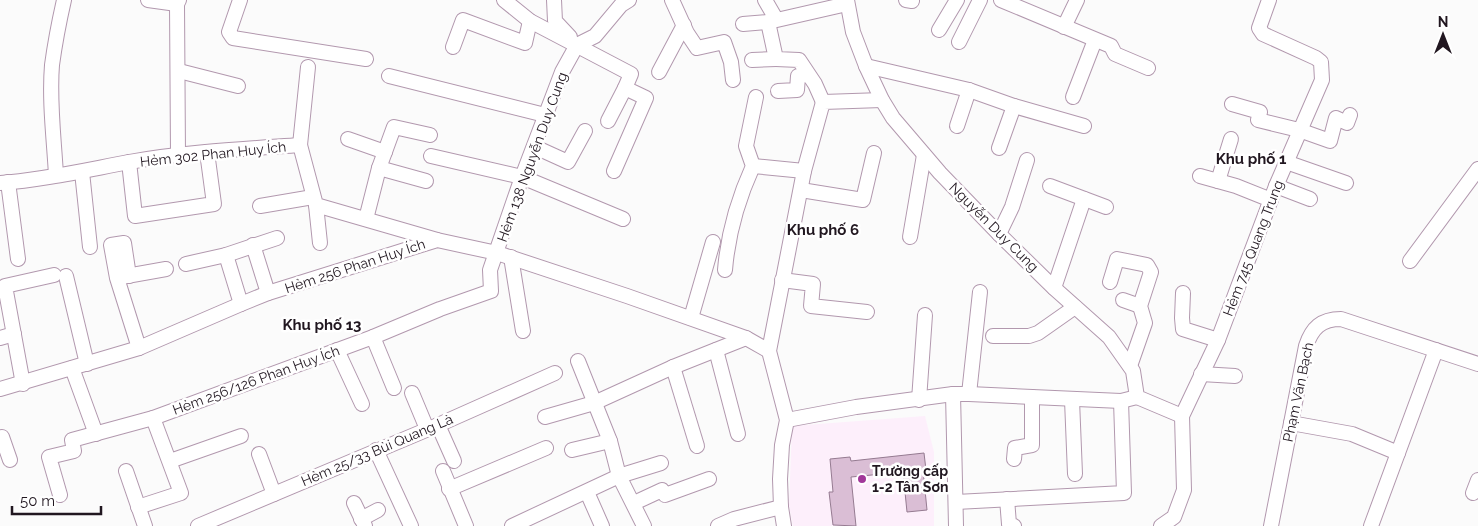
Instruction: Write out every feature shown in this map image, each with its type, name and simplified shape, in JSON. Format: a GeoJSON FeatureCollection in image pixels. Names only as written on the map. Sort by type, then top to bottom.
{"type":"FeatureCollection","features":[{"type":"Feature","properties":{"kind":"street"},"geometry":{"type":"LineString","coordinates":[[56,175],[52,109],[52,67],[64,0]]}},
{"type":"Feature","properties":{"kind":"street"},"geometry":{"type":"LineString","coordinates":[[148,0],[178,2],[176,44],[178,156]]}},
{"type":"Feature","properties":{"kind":"street"},"geometry":{"type":"LineString","coordinates":[[240,0],[229,32],[233,38],[366,59]]}},
{"type":"Feature","properties":{"kind":"street"},"geometry":{"type":"LineString","coordinates":[[504,0],[530,21],[631,74],[608,121]]}},
{"type":"Feature","properties":{"kind":"street"},"geometry":{"type":"LineString","coordinates":[[554,0],[555,21],[577,45]]}},
{"type":"Feature","properties":{"kind":"street"},"geometry":{"type":"LineString","coordinates":[[672,0],[687,33],[697,48],[724,42],[733,80]]}},
{"type":"Feature","properties":{"kind":"street"},"geometry":{"type":"LineString","coordinates":[[765,0],[772,20],[776,59]]}},
{"type":"Feature","properties":{"kind":"street"},"geometry":{"type":"LineString","coordinates":[[939,30],[957,0]]}},
{"type":"Feature","properties":{"kind":"street"},"geometry":{"type":"LineString","coordinates":[[959,42],[980,0]]}},
{"type":"Feature","properties":{"kind":"street"},"geometry":{"type":"LineString","coordinates":[[1064,27],[1076,0]]}},
{"type":"Feature","properties":{"kind":"street","name":"Hẻm 745 Quang Trung"},"geometry":{"type":"LineString","coordinates":[[1161,526],[1175,521],[1184,490],[1182,416],[1218,340],[1276,186],[1322,80],[1321,62],[1263,34],[1259,28],[1269,0]]}},
{"type":"Feature","properties":{"kind":"street","name":"Hẻm 138 Nguyễn Duy Cung"},"geometry":{"type":"LineString","coordinates":[[497,253],[522,177],[562,72],[577,45],[595,36],[623,2]]}},
{"type":"Feature","properties":{"kind":"street"},"geometry":{"type":"LineString","coordinates":[[743,24],[772,20],[847,2]]}},
{"type":"Feature","properties":{"kind":"street","name":"Nguyễn Duy Cung"},"geometry":{"type":"LineString","coordinates":[[847,2],[853,32],[866,66],[882,100],[894,118],[924,155],[999,234],[1054,288],[1109,337],[1133,371],[1137,397]]}},
{"type":"Feature","properties":{"kind":"street"},"geometry":{"type":"LineString","coordinates":[[1010,2],[1111,46],[1115,54],[1148,68]]}},
{"type":"Feature","properties":{"kind":"street"},"geometry":{"type":"LineString","coordinates":[[453,47],[462,20],[525,43],[530,21]]}},
{"type":"Feature","properties":{"kind":"street"},"geometry":{"type":"LineString","coordinates":[[659,72],[684,25]]}},
{"type":"Feature","properties":{"kind":"street"},"geometry":{"type":"LineString","coordinates":[[1074,97],[1095,40]]}},
{"type":"Feature","properties":{"kind":"street"},"geometry":{"type":"LineString","coordinates":[[752,60],[799,60],[815,84],[823,102],[804,171],[769,351],[787,420],[782,445],[780,479],[780,507],[784,526]]}},
{"type":"Feature","properties":{"kind":"street"},"geometry":{"type":"LineString","coordinates":[[300,145],[308,66]]}},
{"type":"Feature","properties":{"kind":"street"},"geometry":{"type":"LineString","coordinates":[[866,66],[969,90],[1014,106],[1084,126]]}},
{"type":"Feature","properties":{"kind":"street"},"geometry":{"type":"LineString","coordinates":[[178,72],[238,86]]}},
{"type":"Feature","properties":{"kind":"street"},"geometry":{"type":"LineString","coordinates":[[778,91],[797,90],[798,76],[808,75]]}},
{"type":"Feature","properties":{"kind":"street"},"geometry":{"type":"LineString","coordinates":[[388,76],[545,115]]}},
{"type":"Feature","properties":{"kind":"street"},"geometry":{"type":"LineString","coordinates":[[614,171],[646,98],[625,88]]}},
{"type":"Feature","properties":{"kind":"street"},"geometry":{"type":"LineString","coordinates":[[957,126],[969,90]]}},
{"type":"Feature","properties":{"kind":"street"},"geometry":{"type":"LineString","coordinates":[[725,270],[728,238],[742,190],[753,166],[746,146],[756,97]]}},
{"type":"Feature","properties":{"kind":"street"},"geometry":{"type":"LineString","coordinates":[[823,102],[882,100]]}},
{"type":"Feature","properties":{"kind":"street"},"geometry":{"type":"LineString","coordinates":[[1232,104],[1260,112],[1258,120],[1299,130],[1330,141],[1336,118],[1347,123],[1350,115]]}},
{"type":"Feature","properties":{"kind":"street"},"geometry":{"type":"LineString","coordinates":[[999,148],[1014,106]]}},
{"type":"Feature","properties":{"kind":"street"},"geometry":{"type":"LineString","coordinates":[[366,219],[379,168],[394,127],[430,135]]}},
{"type":"Feature","properties":{"kind":"street"},"geometry":{"type":"LineString","coordinates":[[535,147],[568,162],[585,131]]}},
{"type":"Feature","properties":{"kind":"street"},"geometry":{"type":"LineString","coordinates":[[348,139],[385,152]]}},
{"type":"Feature","properties":{"kind":"street"},"geometry":{"type":"LineString","coordinates":[[1218,181],[1231,139]]}},
{"type":"Feature","properties":{"kind":"street","name":"Hẻm 302 Phan Huy Ích"},"geometry":{"type":"LineString","coordinates":[[4,182],[82,172],[129,162],[207,152],[300,145],[315,201],[320,243]]}},
{"type":"Feature","properties":{"kind":"street"},"geometry":{"type":"LineString","coordinates":[[129,162],[135,216],[214,204],[207,152]]}},
{"type":"Feature","properties":{"kind":"street"},"geometry":{"type":"LineString","coordinates":[[801,190],[863,200],[874,153]]}},
{"type":"Feature","properties":{"kind":"street"},"geometry":{"type":"LineString","coordinates":[[910,237],[924,155]]}},
{"type":"Feature","properties":{"kind":"street"},"geometry":{"type":"LineString","coordinates":[[431,156],[522,177],[623,219]]}},
{"type":"Feature","properties":{"kind":"street"},"geometry":{"type":"LineString","coordinates":[[999,234],[1012,206],[1027,160]]}},
{"type":"Feature","properties":{"kind":"street"},"geometry":{"type":"LineString","coordinates":[[1286,162],[1346,182]]}},
{"type":"Feature","properties":{"kind":"street"},"geometry":{"type":"LineString","coordinates":[[753,166],[804,171]]}},
{"type":"Feature","properties":{"kind":"street"},"geometry":{"type":"LineString","coordinates":[[379,168],[426,181]]}},
{"type":"Feature","properties":{"kind":"street"},"geometry":{"type":"LineString","coordinates":[[1410,261],[1478,170]]}},
{"type":"Feature","properties":{"kind":"street"},"geometry":{"type":"LineString","coordinates":[[82,172],[90,247]]}},
{"type":"Feature","properties":{"kind":"street"},"geometry":{"type":"LineString","coordinates":[[1200,176],[1271,200]]}},
{"type":"Feature","properties":{"kind":"street"},"geometry":{"type":"LineString","coordinates":[[4,182],[18,259]]}},
{"type":"Feature","properties":{"kind":"street"},"geometry":{"type":"LineString","coordinates":[[1050,186],[1106,206]]}},
{"type":"Feature","properties":{"kind":"street"},"geometry":{"type":"LineString","coordinates":[[1276,186],[1310,200]]}},
{"type":"Feature","properties":{"kind":"street"},"geometry":{"type":"LineString","coordinates":[[1054,288],[1084,199]]}},
{"type":"Feature","properties":{"kind":"street"},"geometry":{"type":"LineString","coordinates":[[260,206],[315,201],[366,219],[437,240]]}},
{"type":"Feature","properties":{"kind":"street"},"geometry":{"type":"LineString","coordinates":[[186,264],[226,255],[277,238]]}},
{"type":"Feature","properties":{"kind":"street","name":"Hẻm 256 Phan Huy Ích"},"geometry":{"type":"LineString","coordinates":[[0,390],[139,348],[268,293],[437,240],[511,257],[746,338],[769,351]]}},
{"type":"Feature","properties":{"kind":"street"},"geometry":{"type":"LineString","coordinates":[[691,318],[713,242]]}},
{"type":"Feature","properties":{"kind":"street"},"geometry":{"type":"LineString","coordinates":[[253,245],[268,293]]}},
{"type":"Feature","properties":{"kind":"street","name":"Hẻm 256/126 Phan Huy Ích"},"geometry":{"type":"LineString","coordinates":[[60,495],[49,457],[74,451],[72,440],[153,418],[373,337],[440,309],[491,291],[490,270],[497,253]]}},
{"type":"Feature","properties":{"kind":"street"},"geometry":{"type":"LineString","coordinates":[[226,255],[241,304]]}},
{"type":"Feature","properties":{"kind":"street"},"geometry":{"type":"LineString","coordinates":[[511,257],[523,331]]}},
{"type":"Feature","properties":{"kind":"street"},"geometry":{"type":"LineString","coordinates":[[1110,282],[1118,258],[1148,265],[1151,272],[1140,306],[1145,323],[1130,366]]}},
{"type":"Feature","properties":{"kind":"street"},"geometry":{"type":"LineString","coordinates":[[139,348],[123,277],[166,269]]}},
{"type":"Feature","properties":{"kind":"street"},"geometry":{"type":"LineString","coordinates":[[23,384],[5,286],[60,275],[87,364]]}},
{"type":"Feature","properties":{"kind":"street"},"geometry":{"type":"LineString","coordinates":[[782,280],[814,284],[811,306],[867,312]]}},
{"type":"Feature","properties":{"kind":"street"},"geometry":{"type":"LineString","coordinates":[[969,394],[980,292]]}},
{"type":"Feature","properties":{"kind":"street"},"geometry":{"type":"LineString","coordinates":[[1183,293],[1182,318],[1184,329],[1218,340]]}},
{"type":"Feature","properties":{"kind":"street"},"geometry":{"type":"LineString","coordinates":[[1122,300],[1140,306]]}},
{"type":"Feature","properties":{"kind":"street"},"geometry":{"type":"LineString","coordinates":[[994,336],[1030,336],[1038,333],[1075,307]]}},
{"type":"Feature","properties":{"kind":"street"},"geometry":{"type":"LineString","coordinates":[[919,400],[925,315]]}},
{"type":"Feature","properties":{"kind":"street","name":"Phạm Văn Bạch"},"geometry":{"type":"LineString","coordinates":[[1271,526],[1306,346],[1314,328],[1325,321],[1340,319],[1478,364]]}},
{"type":"Feature","properties":{"kind":"street"},"geometry":{"type":"LineString","coordinates":[[0,338],[14,334]]}},
{"type":"Feature","properties":{"kind":"street"},"geometry":{"type":"LineString","coordinates":[[373,337],[394,388]]}},
{"type":"Feature","properties":{"kind":"street"},"geometry":{"type":"LineString","coordinates":[[545,417],[594,403],[673,367],[746,338]]}},
{"type":"Feature","properties":{"kind":"street"},"geometry":{"type":"LineString","coordinates":[[337,350],[362,404]]}},
{"type":"Feature","properties":{"kind":"street"},"geometry":{"type":"LineString","coordinates":[[716,350],[738,434]]}},
{"type":"Feature","properties":{"kind":"street"},"geometry":{"type":"LineString","coordinates":[[1370,526],[1436,350]]}},
{"type":"Feature","properties":{"kind":"street"},"geometry":{"type":"LineString","coordinates":[[578,361],[610,441],[619,476],[644,526]]}},
{"type":"Feature","properties":{"kind":"street"},"geometry":{"type":"LineString","coordinates":[[673,367],[697,446]]}},
{"type":"Feature","properties":{"kind":"street"},"geometry":{"type":"LineString","coordinates":[[72,368],[96,434]]}},
{"type":"Feature","properties":{"kind":"street","name":"Hẻm 25/33 Bùi Quang Là"},"geometry":{"type":"LineString","coordinates":[[198,526],[433,427],[555,373]]}},
{"type":"Feature","properties":{"kind":"street"},"geometry":{"type":"LineString","coordinates":[[1201,374],[1235,376]]}},
{"type":"Feature","properties":{"kind":"street"},"geometry":{"type":"LineString","coordinates":[[412,393],[454,461]]}},
{"type":"Feature","properties":{"kind":"street"},"geometry":{"type":"LineString","coordinates":[[787,420],[856,407],[953,394],[1121,401],[1137,397],[1182,416]]}},
{"type":"Feature","properties":{"kind":"street"},"geometry":{"type":"LineString","coordinates":[[953,394],[956,526]]}},
{"type":"Feature","properties":{"kind":"street"},"geometry":{"type":"LineString","coordinates":[[1014,459],[1014,448],[1032,445],[1032,397]]}},
{"type":"Feature","properties":{"kind":"street"},"geometry":{"type":"LineString","coordinates":[[1072,400],[1075,474]]}},
{"type":"Feature","properties":{"kind":"street"},"geometry":{"type":"LineString","coordinates":[[956,502],[1124,493],[1121,401]]}},
{"type":"Feature","properties":{"kind":"street"},"geometry":{"type":"LineString","coordinates":[[138,507],[181,493],[153,418]]}},
{"type":"Feature","properties":{"kind":"street"},"geometry":{"type":"LineString","coordinates":[[1291,423],[1352,434],[1398,453]]}},
{"type":"Feature","properties":{"kind":"street"},"geometry":{"type":"LineString","coordinates":[[170,461],[241,436]]}},
{"type":"Feature","properties":{"kind":"street"},"geometry":{"type":"LineString","coordinates":[[0,438],[2,437],[10,460]]}},
{"type":"Feature","properties":{"kind":"street"},"geometry":{"type":"LineString","coordinates":[[572,450],[610,441]]}},
{"type":"Feature","properties":{"kind":"street"},"geometry":{"type":"LineString","coordinates":[[450,488],[546,448]]}},
{"type":"Feature","properties":{"kind":"street"},"geometry":{"type":"LineString","coordinates":[[376,450],[411,526]]}},
{"type":"Feature","properties":{"kind":"street"},"geometry":{"type":"LineString","coordinates":[[258,454],[274,494]]}},
{"type":"Feature","properties":{"kind":"street"},"geometry":{"type":"LineString","coordinates":[[512,526],[540,521],[587,492],[619,476],[661,463]]}},
{"type":"Feature","properties":{"kind":"street"},"geometry":{"type":"LineString","coordinates":[[126,471],[145,526]]}},
{"type":"Feature","properties":{"kind":"street"},"geometry":{"type":"LineString","coordinates":[[443,471],[466,526]]}},
{"type":"Feature","properties":{"kind":"street"},"geometry":{"type":"LineString","coordinates":[[634,503],[662,490],[665,495],[709,479]]}},
{"type":"Feature","properties":{"kind":"street"},"geometry":{"type":"LineString","coordinates":[[587,492],[602,526]]}},
{"type":"Feature","properties":{"kind":"street"},"geometry":{"type":"LineString","coordinates":[[1007,499],[1009,524],[1014,526]]}},
{"type":"Feature","properties":{"kind":"street"},"geometry":{"type":"LineString","coordinates":[[354,503],[363,522],[378,510]]}},
{"type":"Feature","properties":{"kind":"street"},"geometry":{"type":"LineString","coordinates":[[718,526],[734,519],[780,507]]}},
{"type":"Feature","properties":{"kind":"shaded area","name":"Trường cấp 1-2 Tân Sơn"},"geometry":{"type":"Polygon","coordinates":[[[925,416],[934,452],[934,526],[793,526],[789,506],[792,426],[925,416]]]}},
{"type":"Feature","properties":{"kind":"building"},"geometry":{"type":"Polygon","coordinates":[[[924,453],[926,470],[923,470],[927,510],[907,512],[903,472],[851,477],[856,526],[833,525],[829,492],[833,492],[830,459],[850,457],[851,461],[924,453]]]}},
{"type":"Feature","properties":{"kind":"place","name":"Trường cấp 1-2 Tân Sơn"},"geometry":{"type":"Point","coordinates":[862,479]}},
{"type":"Feature","properties":{"kind":"district","name":"Khu phố 1"},"geometry":{"type":"Point","coordinates":[1251,159]}},
{"type":"Feature","properties":{"kind":"district","name":"Khu phố 6"},"geometry":{"type":"Point","coordinates":[823,230]}},
{"type":"Feature","properties":{"kind":"district","name":"Khu phố 13"},"geometry":{"type":"Point","coordinates":[322,325]}}]}
